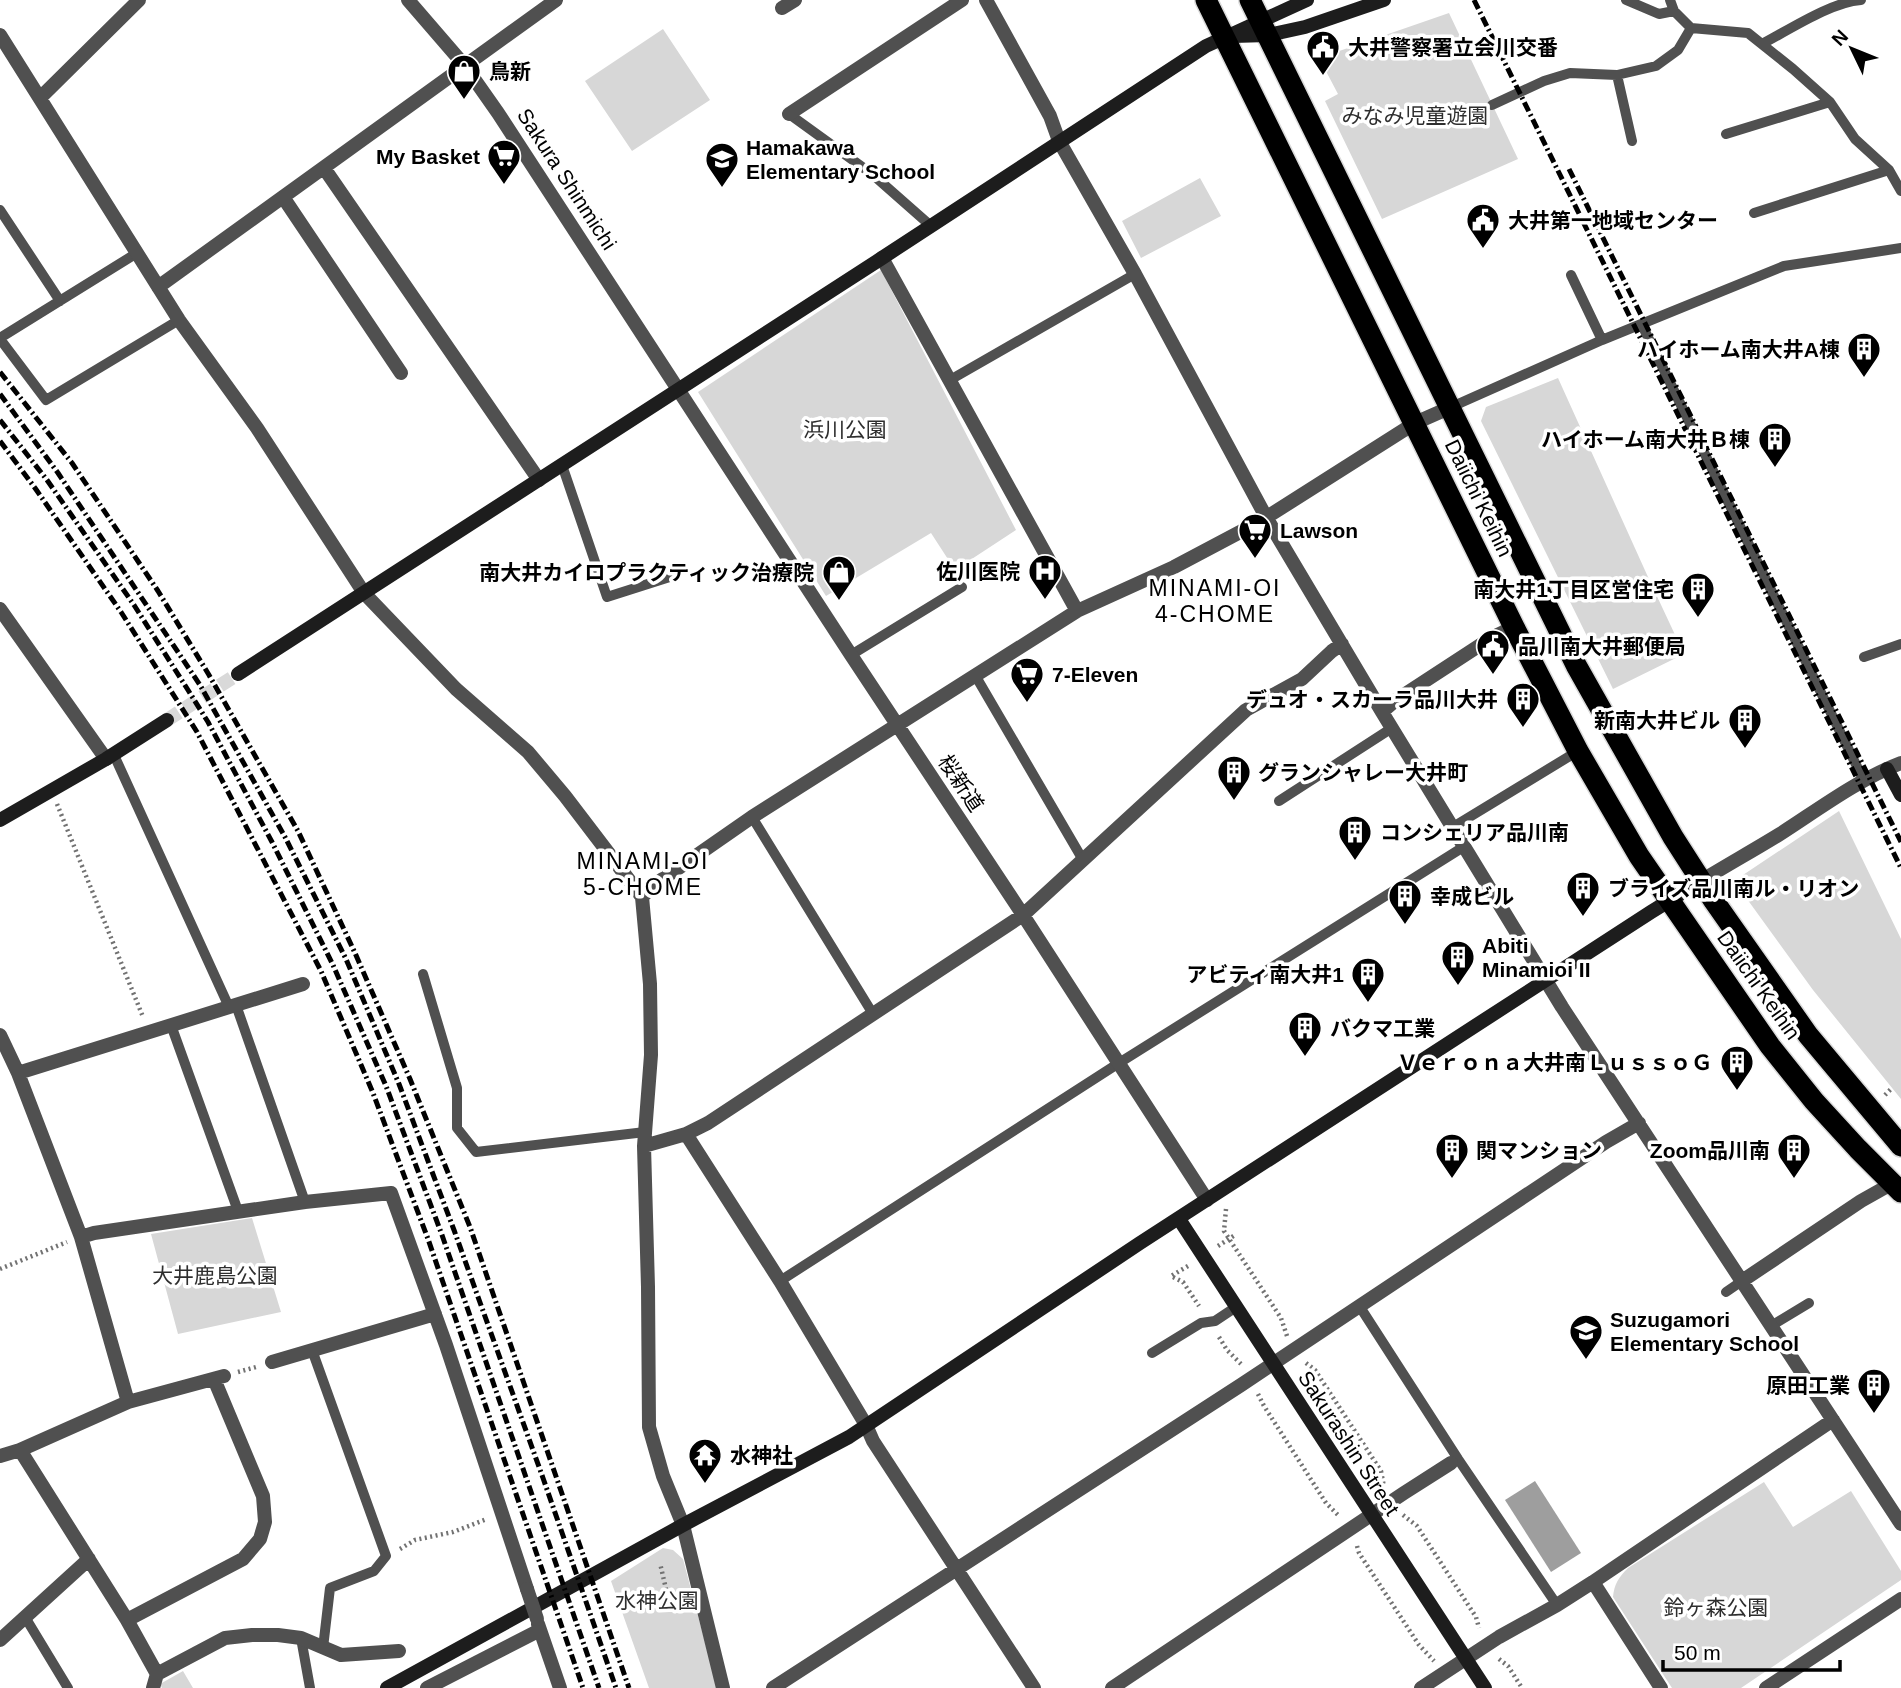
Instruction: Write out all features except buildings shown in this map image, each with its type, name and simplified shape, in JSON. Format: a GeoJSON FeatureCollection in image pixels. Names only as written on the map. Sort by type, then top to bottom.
{"type":"FeatureCollection","features":[{"type":"Feature","properties":{"kind":"highway","name":"Daiichi Keihin"},"geometry":{"type":"LineString","coordinates":[[1206,0],[1514,627],[1578,751],[1639,856],[1770,1046],[1814,1101],[1897,1187]]}},
{"type":"Feature","properties":{"kind":"highway","name":"Daiichi Keihin"},"geometry":{"type":"LineString","coordinates":[[1250,0],[1576,665],[1673,838],[1808,1035],[1901,1146]]}},
{"type":"Feature","properties":{"kind":"street"},"geometry":{"type":"LineString","coordinates":[[41,97],[139,0]]}},
{"type":"Feature","properties":{"kind":"street","name":"Sakura Shinmichi"},"geometry":{"type":"LineString","coordinates":[[408,0],[465,66],[680,389]]}},
{"type":"Feature","properties":{"kind":"street"},"geometry":{"type":"LineString","coordinates":[[158,287],[556,0]]}},
{"type":"Feature","properties":{"kind":"street"},"geometry":{"type":"LineString","coordinates":[[782,8],[795,0]]}},
{"type":"Feature","properties":{"kind":"street"},"geometry":{"type":"LineString","coordinates":[[789,114],[962,0]]}},
{"type":"Feature","properties":{"kind":"street"},"geometry":{"type":"LineString","coordinates":[[986,0],[1050,116],[1059,141],[1135,274],[1266,517],[1382,712],[1562,1007],[1901,1524]]}},
{"type":"Feature","properties":{"kind":"street"},"geometry":{"type":"LineString","coordinates":[[1264,27],[1307,0]]}},
{"type":"Feature","properties":{"kind":"street"},"geometry":{"type":"LineString","coordinates":[[238,674],[1206,46],[1224,37],[1264,27],[1305,27],[1384,0]]}},
{"type":"Feature","properties":{"kind":"street"},"geometry":{"type":"LineString","coordinates":[[0,35],[179,320],[257,428],[364,593],[456,690],[528,752],[642,897],[650,984],[651,1055],[645,1139],[649,1427],[663,1476],[683,1525],[723,1688]]}},
{"type":"Feature","properties":{"kind":"street"},"geometry":{"type":"LineString","coordinates":[[324,168],[539,480]]}},
{"type":"Feature","properties":{"kind":"street"},"geometry":{"type":"LineString","coordinates":[[283,197],[401,373]]}},
{"type":"Feature","properties":{"kind":"street"},"geometry":{"type":"LineString","coordinates":[[882,258],[1077,611]]}},
{"type":"Feature","properties":{"kind":"street","name":"桜新道"},"geometry":{"type":"LineString","coordinates":[[680,389],[1207,1200]]}},
{"type":"Feature","properties":{"kind":"street"},"geometry":{"type":"LineString","coordinates":[[642,897],[657,883],[752,817],[1077,611],[1174,567],[1266,517],[1415,423],[1449,408]]}},
{"type":"Feature","properties":{"kind":"street"},"geometry":{"type":"LineString","coordinates":[[0,609],[110,757]]}},
{"type":"Feature","properties":{"kind":"street"},"geometry":{"type":"LineString","coordinates":[[1382,712],[1396,699],[1491,638],[1514,627]]}},
{"type":"Feature","properties":{"kind":"street"},"geometry":{"type":"LineString","coordinates":[[645,1139],[686,1134],[708,1123],[1023,915],[1246,710],[1302,679],[1342,644]]}},
{"type":"Feature","properties":{"kind":"street"},"geometry":{"type":"LineString","coordinates":[[0,820],[110,757],[167,720]]}},
{"type":"Feature","properties":{"kind":"street"},"geometry":{"type":"LineString","coordinates":[[387,1688],[849,1437],[1140,1243],[1546,979],[1838,796],[1894,766],[1901,795]]}},
{"type":"Feature","properties":{"kind":"street"},"geometry":{"type":"LineString","coordinates":[[18,1073],[303,984]]}},
{"type":"Feature","properties":{"kind":"street"},"geometry":{"type":"LineString","coordinates":[[0,1035],[18,1073],[80,1237],[128,1402]]}},
{"type":"Feature","properties":{"kind":"street"},"geometry":{"type":"LineString","coordinates":[[773,1688],[1360,1307],[1606,1142],[1639,1123]]}},
{"type":"Feature","properties":{"kind":"street"},"geometry":{"type":"LineString","coordinates":[[686,1134],[780,1281],[873,1441],[1034,1688]]}},
{"type":"Feature","properties":{"kind":"street"},"geometry":{"type":"LineString","coordinates":[[1742,1281],[1861,1201],[1897,1187]]}},
{"type":"Feature","properties":{"kind":"street"},"geometry":{"type":"LineString","coordinates":[[80,1237],[238,1211],[391,1193],[435,1314],[560,1688]]}},
{"type":"Feature","properties":{"kind":"street","name":"Sakurashin Street"},"geometry":{"type":"LineString","coordinates":[[1179,1219],[1485,1688]]}},
{"type":"Feature","properties":{"kind":"street"},"geometry":{"type":"LineString","coordinates":[[272,1362],[435,1314]]}},
{"type":"Feature","properties":{"kind":"street"},"geometry":{"type":"LineString","coordinates":[[0,1456],[20,1450],[128,1402],[219,1377],[263,1496],[265,1522],[260,1539],[243,1559],[128,1620]]}},
{"type":"Feature","properties":{"kind":"street"},"geometry":{"type":"LineString","coordinates":[[1421,1688],[1499,1637],[1593,1582],[1833,1420]]}},
{"type":"Feature","properties":{"kind":"street"},"geometry":{"type":"LineString","coordinates":[[20,1450],[128,1620],[155,1681],[225,1638],[252,1635],[301,1638],[341,1655],[400,1651]]}},
{"type":"Feature","properties":{"kind":"street"},"geometry":{"type":"LineString","coordinates":[[1112,1688],[1454,1461]]}},
{"type":"Feature","properties":{"kind":"street"},"geometry":{"type":"LineString","coordinates":[[0,1640],[89,1559]]}},
{"type":"Feature","properties":{"kind":"street"},"geometry":{"type":"LineString","coordinates":[[1593,1582],[1661,1688]]}},
{"type":"Feature","properties":{"kind":"street"},"geometry":{"type":"LineString","coordinates":[[1766,1688],[1901,1600]]}},
{"type":"Feature","properties":{"kind":"street"},"geometry":{"type":"LineString","coordinates":[[427,1688],[539,1625]]}},
{"type":"Feature","properties":{"kind":"lane"},"geometry":{"type":"LineString","coordinates":[[1626,0],[1660,14],[1672,5],[1691,29],[1748,33],[1830,102],[1855,139],[1889,170],[1901,191]]}},
{"type":"Feature","properties":{"kind":"lane"},"geometry":{"type":"LineString","coordinates":[[1762,44],[1823,12],[1854,0],[1861,0]]}},
{"type":"Feature","properties":{"kind":"lane"},"geometry":{"type":"LineString","coordinates":[[1492,105],[1544,81],[1570,73],[1617,75],[1656,66],[1678,50],[1691,29]]}},
{"type":"Feature","properties":{"kind":"lane"},"geometry":{"type":"LineString","coordinates":[[1617,75],[1632,141]]}},
{"type":"Feature","properties":{"kind":"lane"},"geometry":{"type":"LineString","coordinates":[[1726,134],[1830,102]]}},
{"type":"Feature","properties":{"kind":"lane"},"geometry":{"type":"LineString","coordinates":[[789,114],[872,174],[931,226]]}},
{"type":"Feature","properties":{"kind":"lane"},"geometry":{"type":"LineString","coordinates":[[1754,212],[1889,170]]}},
{"type":"Feature","properties":{"kind":"lane"},"geometry":{"type":"LineString","coordinates":[[0,210],[60,301]]}},
{"type":"Feature","properties":{"kind":"lane"},"geometry":{"type":"LineString","coordinates":[[1449,408],[1602,340],[1784,266],[1901,248]]}},
{"type":"Feature","properties":{"kind":"lane"},"geometry":{"type":"LineString","coordinates":[[137,253],[0,339],[46,400],[179,320]]}},
{"type":"Feature","properties":{"kind":"lane"},"geometry":{"type":"LineString","coordinates":[[950,380],[1135,274]]}},
{"type":"Feature","properties":{"kind":"lane"},"geometry":{"type":"LineString","coordinates":[[1571,275],[1602,340]]}},
{"type":"Feature","properties":{"kind":"lane"},"geometry":{"type":"LineString","coordinates":[[1642,325],[1864,781]]}},
{"type":"Feature","properties":{"kind":"lane"},"geometry":{"type":"LineString","coordinates":[[562,465],[607,597],[676,575]]}},
{"type":"Feature","properties":{"kind":"lane"},"geometry":{"type":"LineString","coordinates":[[851,655],[962,587]]}},
{"type":"Feature","properties":{"kind":"lane"},"geometry":{"type":"LineString","coordinates":[[1864,657],[1901,644]]}},
{"type":"Feature","properties":{"kind":"lane"},"geometry":{"type":"LineString","coordinates":[[975,675],[1083,860]]}},
{"type":"Feature","properties":{"kind":"lane"},"geometry":{"type":"LineString","coordinates":[[1279,801],[1392,728]]}},
{"type":"Feature","properties":{"kind":"lane"},"geometry":{"type":"LineString","coordinates":[[1453,827],[1578,751]]}},
{"type":"Feature","properties":{"kind":"lane"},"geometry":{"type":"LineString","coordinates":[[110,757],[232,1006],[305,1202]]}},
{"type":"Feature","properties":{"kind":"lane"},"geometry":{"type":"LineString","coordinates":[[752,817],[873,1014]]}},
{"type":"Feature","properties":{"kind":"lane"},"geometry":{"type":"LineString","coordinates":[[780,1281],[1119,1063],[1465,846]]}},
{"type":"Feature","properties":{"kind":"lane"},"geometry":{"type":"LineString","coordinates":[[423,974],[457,1088],[457,1128],[475,1152],[645,1139]]}},
{"type":"Feature","properties":{"kind":"lane"},"geometry":{"type":"LineString","coordinates":[[171,1025],[238,1211]]}},
{"type":"Feature","properties":{"kind":"lane"},"geometry":{"type":"LineString","coordinates":[[1726,1292],[1742,1281]]}},
{"type":"Feature","properties":{"kind":"lane"},"geometry":{"type":"LineString","coordinates":[[1772,1326],[1809,1303]]}},
{"type":"Feature","properties":{"kind":"lane"},"geometry":{"type":"LineString","coordinates":[[1152,1353],[1201,1322],[1215,1321],[1236,1307]]}},
{"type":"Feature","properties":{"kind":"lane"},"geometry":{"type":"LineString","coordinates":[[1360,1307],[1454,1461],[1557,1605]]}},
{"type":"Feature","properties":{"kind":"lane"},"geometry":{"type":"LineString","coordinates":[[312,1350],[387,1556],[374,1571],[330,1588],[323,1648]]}},
{"type":"Feature","properties":{"kind":"lane"},"geometry":{"type":"LineString","coordinates":[[25,1617],[68,1688]]}},
{"type":"Feature","properties":{"kind":"lane"},"geometry":{"type":"LineString","coordinates":[[301,1638],[310,1688]]}},
{"type":"Feature","properties":{"kind":"path"},"geometry":{"type":"LineString","coordinates":[[61,815],[149,1032]]}},
{"type":"Feature","properties":{"kind":"path"},"geometry":{"type":"LineString","coordinates":[[1884,1095],[1892,1088]]}},
{"type":"Feature","properties":{"kind":"path"},"geometry":{"type":"LineString","coordinates":[[1226,1202],[1224,1231],[1281,1318],[1285,1333]]}},
{"type":"Feature","properties":{"kind":"path"},"geometry":{"type":"LineString","coordinates":[[1220,1244],[1235,1235]]}},
{"type":"Feature","properties":{"kind":"path"},"geometry":{"type":"LineString","coordinates":[[0,1269],[80,1237]]}},
{"type":"Feature","properties":{"kind":"path"},"geometry":{"type":"LineString","coordinates":[[1171,1276],[1183,1268]]}},
{"type":"Feature","properties":{"kind":"path"},"geometry":{"type":"LineString","coordinates":[[1303,1360],[1315,1370],[1381,1471],[1384,1486]]}},
{"type":"Feature","properties":{"kind":"path"},"geometry":{"type":"LineString","coordinates":[[219,1377],[272,1362]]}},
{"type":"Feature","properties":{"kind":"path"},"geometry":{"type":"LineString","coordinates":[[1256,1391],[1326,1503],[1338,1516]]}},
{"type":"Feature","properties":{"kind":"path"},"geometry":{"type":"LineString","coordinates":[[387,1556],[415,1540],[453,1532],[502,1514]]}},
{"type":"Feature","properties":{"kind":"path"},"geometry":{"type":"LineString","coordinates":[[1404,1517],[1417,1526],[1476,1617],[1480,1632]]}},
{"type":"Feature","properties":{"kind":"path"},"geometry":{"type":"LineString","coordinates":[[1357,1545],[1359,1553],[1419,1645],[1432,1657]]}},
{"type":"Feature","properties":{"kind":"path"},"geometry":{"type":"LineString","coordinates":[[660,1563],[669,1602],[660,1605]]}},
{"type":"Feature","properties":{"kind":"path"},"geometry":{"type":"LineString","coordinates":[[1496,1657],[1508,1666],[1522,1688]]}},
{"type":"Feature","properties":{"kind":"green space","name":"みなみ児童遊園"},"geometry":{"type":"Polygon","coordinates":[[[1449,13],[1518,159],[1382,219],[1325,101],[1338,94],[1319,58],[1449,13]]]}},
{"type":"Feature","properties":{"kind":"green space"},"geometry":{"type":"Polygon","coordinates":[[[663,29],[710,100],[632,151],[585,81],[663,29]]]}},
{"type":"Feature","properties":{"kind":"green space"},"geometry":{"type":"Polygon","coordinates":[[[1200,178],[1221,216],[1141,258],[1122,221],[1200,178]]]}},
{"type":"Feature","properties":{"kind":"green space","name":"浜川公園"},"geometry":{"type":"Polygon","coordinates":[[[881,270],[1016,530],[955,570],[931,533],[826,596],[698,392],[881,270]]]}},
{"type":"Feature","properties":{"kind":"green space"},"geometry":{"type":"Polygon","coordinates":[[[1558,378],[1684,654],[1613,689],[1481,421],[1486,407],[1558,378]]]}},
{"type":"Feature","properties":{"kind":"green space"},"geometry":{"type":"Polygon","coordinates":[[[1839,811],[1901,939],[1901,1099],[1813,990],[1734,881],[1839,811]]]}},
{"type":"Feature","properties":{"kind":"green space","name":"大井鹿島公園"},"geometry":{"type":"Polygon","coordinates":[[[252,1218],[281,1312],[178,1334],[151,1234],[252,1218]]]}},
{"type":"Feature","properties":{"kind":"green space","name":"鈴ヶ森公園"},"geometry":{"type":"Polygon","coordinates":[[[1764,1482],[1793,1527],[1851,1491],[1901,1571],[1901,1580],[1741,1688],[1672,1688],[1613,1597],[1616,1584],[1628,1568],[1764,1482]]]}},
{"type":"Feature","properties":{"kind":"green space","name":"水神公園"},"geometry":{"type":"Polygon","coordinates":[[[663,1548],[673,1550],[683,1559],[717,1688],[649,1688],[611,1581],[663,1548]]]}},
{"type":"Feature","properties":{"kind":"green space"},"geometry":{"type":"Polygon","coordinates":[[[183,1671],[193,1688],[162,1688],[160,1684],[183,1671]]]}},
{"type":"Feature","properties":{"kind":"shaded area"},"geometry":{"type":"Polygon","coordinates":[[[1535,1481],[1581,1553],[1551,1572],[1505,1500],[1535,1481]]]}},
{"type":"Feature","properties":{"kind":"tunnel"},"geometry":{"type":"LineString","coordinates":[[167,720],[238,674]]}},
{"type":"Feature","properties":{"kind":"railway"},"geometry":{"type":"LineString","coordinates":[[1474,0],[1901,868]]}},
{"type":"Feature","properties":{"kind":"railway"},"geometry":{"type":"LineString","coordinates":[[1569,169],[1901,842]]}},
{"type":"Feature","properties":{"kind":"railway"},"geometry":{"type":"LineString","coordinates":[[0,372],[72,463],[158,591],[298,831],[410,1079],[470,1227],[629,1688]]}},
{"type":"Feature","properties":{"kind":"railway"},"geometry":{"type":"LineString","coordinates":[[0,394],[58,473],[200,685],[285,837],[346,959],[399,1084],[454,1230],[616,1688]]}},
{"type":"Feature","properties":{"kind":"railway"},"geometry":{"type":"LineString","coordinates":[[0,420],[47,480],[134,605],[208,722],[333,965],[386,1086],[442,1235],[599,1688]]}},
{"type":"Feature","properties":{"kind":"railway"},"geometry":{"type":"LineString","coordinates":[[0,441],[121,612],[197,732],[321,971],[373,1093],[428,1239],[583,1688]]}},
{"type":"Feature","properties":{"kind":"place","name":"大井警察署立会川交番"},"geometry":{"type":"Point","coordinates":[1323,77]}},
{"type":"Feature","properties":{"kind":"place","name":"鳥新"},"geometry":{"type":"Point","coordinates":[464,101]}},
{"type":"Feature","properties":{"kind":"place","name":"My Basket"},"geometry":{"type":"Point","coordinates":[504,186]}},
{"type":"Feature","properties":{"kind":"place","name":"Hamakawa Elementary School"},"geometry":{"type":"Point","coordinates":[722,189]}},
{"type":"Feature","properties":{"kind":"place","name":"大井第一地域センター"},"geometry":{"type":"Point","coordinates":[1483,250]}},
{"type":"Feature","properties":{"kind":"place","name":"ハイホーム南大井A棟"},"geometry":{"type":"Point","coordinates":[1864,379]}},
{"type":"Feature","properties":{"kind":"place","name":"ハイホーム南大井Ｂ棟"},"geometry":{"type":"Point","coordinates":[1775,469]}},
{"type":"Feature","properties":{"kind":"place","name":"Lawson"},"geometry":{"type":"Point","coordinates":[1255,560]}},
{"type":"Feature","properties":{"kind":"place","name":"佐川医院"},"geometry":{"type":"Point","coordinates":[1045,601]}},
{"type":"Feature","properties":{"kind":"place","name":"南大井カイロプラクティック治療院"},"geometry":{"type":"Point","coordinates":[839,602]}},
{"type":"Feature","properties":{"kind":"place","name":"南大井1丁目区営住宅"},"geometry":{"type":"Point","coordinates":[1698,619]}},
{"type":"Feature","properties":{"kind":"place","name":"品川南大井郵便局"},"geometry":{"type":"Point","coordinates":[1493,676]}},
{"type":"Feature","properties":{"kind":"place","name":"7-Eleven"},"geometry":{"type":"Point","coordinates":[1027,704]}},
{"type":"Feature","properties":{"kind":"place","name":"デュオ・スカーラ品川大井"},"geometry":{"type":"Point","coordinates":[1523,729]}},
{"type":"Feature","properties":{"kind":"place","name":"新南大井ビル"},"geometry":{"type":"Point","coordinates":[1745,750]}},
{"type":"Feature","properties":{"kind":"place","name":"グランシャレー大井町"},"geometry":{"type":"Point","coordinates":[1234,802]}},
{"type":"Feature","properties":{"kind":"place","name":"コンシェリア品川南"},"geometry":{"type":"Point","coordinates":[1355,862]}},
{"type":"Feature","properties":{"kind":"place","name":"ブライズ品川南ル・リオン"},"geometry":{"type":"Point","coordinates":[1583,918]}},
{"type":"Feature","properties":{"kind":"place","name":"幸成ビル"},"geometry":{"type":"Point","coordinates":[1405,926]}},
{"type":"Feature","properties":{"kind":"place","name":"Abiti Minamioi II"},"geometry":{"type":"Point","coordinates":[1458,987]}},
{"type":"Feature","properties":{"kind":"place","name":"アビティ南大井1"},"geometry":{"type":"Point","coordinates":[1368,1004]}},
{"type":"Feature","properties":{"kind":"place","name":"バクマ工業"},"geometry":{"type":"Point","coordinates":[1305,1058]}},
{"type":"Feature","properties":{"kind":"place","name":"Ｖｅｒｏｎａ大井南ＬｕｓｓｏＧ"},"geometry":{"type":"Point","coordinates":[1737,1092]}},
{"type":"Feature","properties":{"kind":"place","name":"関マンション"},"geometry":{"type":"Point","coordinates":[1452,1180]}},
{"type":"Feature","properties":{"kind":"place","name":"Zoom品川南"},"geometry":{"type":"Point","coordinates":[1794,1180]}},
{"type":"Feature","properties":{"kind":"place","name":"Suzugamori Elementary School"},"geometry":{"type":"Point","coordinates":[1586,1361]}},
{"type":"Feature","properties":{"kind":"place","name":"原田工業"},"geometry":{"type":"Point","coordinates":[1874,1415]}},
{"type":"Feature","properties":{"kind":"place","name":"水神社"},"geometry":{"type":"Point","coordinates":[705,1485]}},
{"type":"Feature","properties":{"kind":"district","name":"MINAMI-OI 4-CHOME"},"geometry":{"type":"Point","coordinates":[1215,601]}},
{"type":"Feature","properties":{"kind":"district","name":"MINAMI-OI 5-CHOME"},"geometry":{"type":"Point","coordinates":[643,874]}}]}
